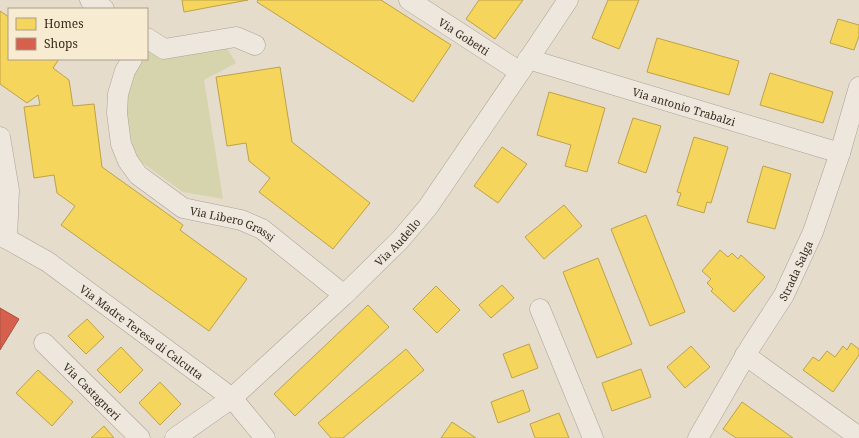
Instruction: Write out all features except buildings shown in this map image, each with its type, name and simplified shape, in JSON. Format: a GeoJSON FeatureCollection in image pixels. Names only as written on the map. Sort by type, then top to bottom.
{"type":"FeatureCollection","features":[{"type":"Feature","properties":{"kind":"street"},"geometry":{"type":"LineString","coordinates":[[90,0],[102,8]]}},
{"type":"Feature","properties":{"kind":"street","name":"Via Gobetti"},"geometry":{"type":"LineString","coordinates":[[409,0],[524,66]]}},
{"type":"Feature","properties":{"kind":"street","name":"Via Audello"},"geometry":{"type":"LineString","coordinates":[[175,438],[232,398],[344,295],[400,240],[428,207],[568,0]]}},
{"type":"Feature","properties":{"kind":"street"},"geometry":{"type":"LineString","coordinates":[[148,39],[164,49],[236,37],[255,45]]}},
{"type":"Feature","properties":{"kind":"street","name":"Via Libero Grassi"},"geometry":{"type":"LineString","coordinates":[[131,60],[125,71],[118,94],[117,113],[121,144],[128,161],[138,175],[183,208],[241,220],[262,229],[344,295]]}},
{"type":"Feature","properties":{"kind":"street","name":"Via antonio Trabalzi"},"geometry":{"type":"LineString","coordinates":[[524,66],[840,153]]}},
{"type":"Feature","properties":{"kind":"street","name":"Strada Salga"},"geometry":{"type":"LineString","coordinates":[[698,438],[745,355],[784,295],[813,232],[840,153],[859,87]]}},
{"type":"Feature","properties":{"kind":"street","name":"Via Madre Teresa di Calcutta"},"geometry":{"type":"LineString","coordinates":[[0,138],[9,190],[3,237],[48,262],[232,398],[265,438]]}},
{"type":"Feature","properties":{"kind":"street"},"geometry":{"type":"LineString","coordinates":[[540,309],[593,438]]}},
{"type":"Feature","properties":{"kind":"street","name":"Via Castagneri"},"geometry":{"type":"LineString","coordinates":[[44,343],[140,438]]}},
{"type":"Feature","properties":{"kind":"street"},"geometry":{"type":"LineString","coordinates":[[745,355],[859,437]]}},
{"type":"Feature","properties":{"kind":"shaded area"},"geometry":{"type":"Polygon","coordinates":[[[224,43],[236,63],[204,80],[223,199],[183,192],[137,159],[128,129],[126,100],[135,73],[142,60],[148,60],[149,49],[224,43]]]}}]}
